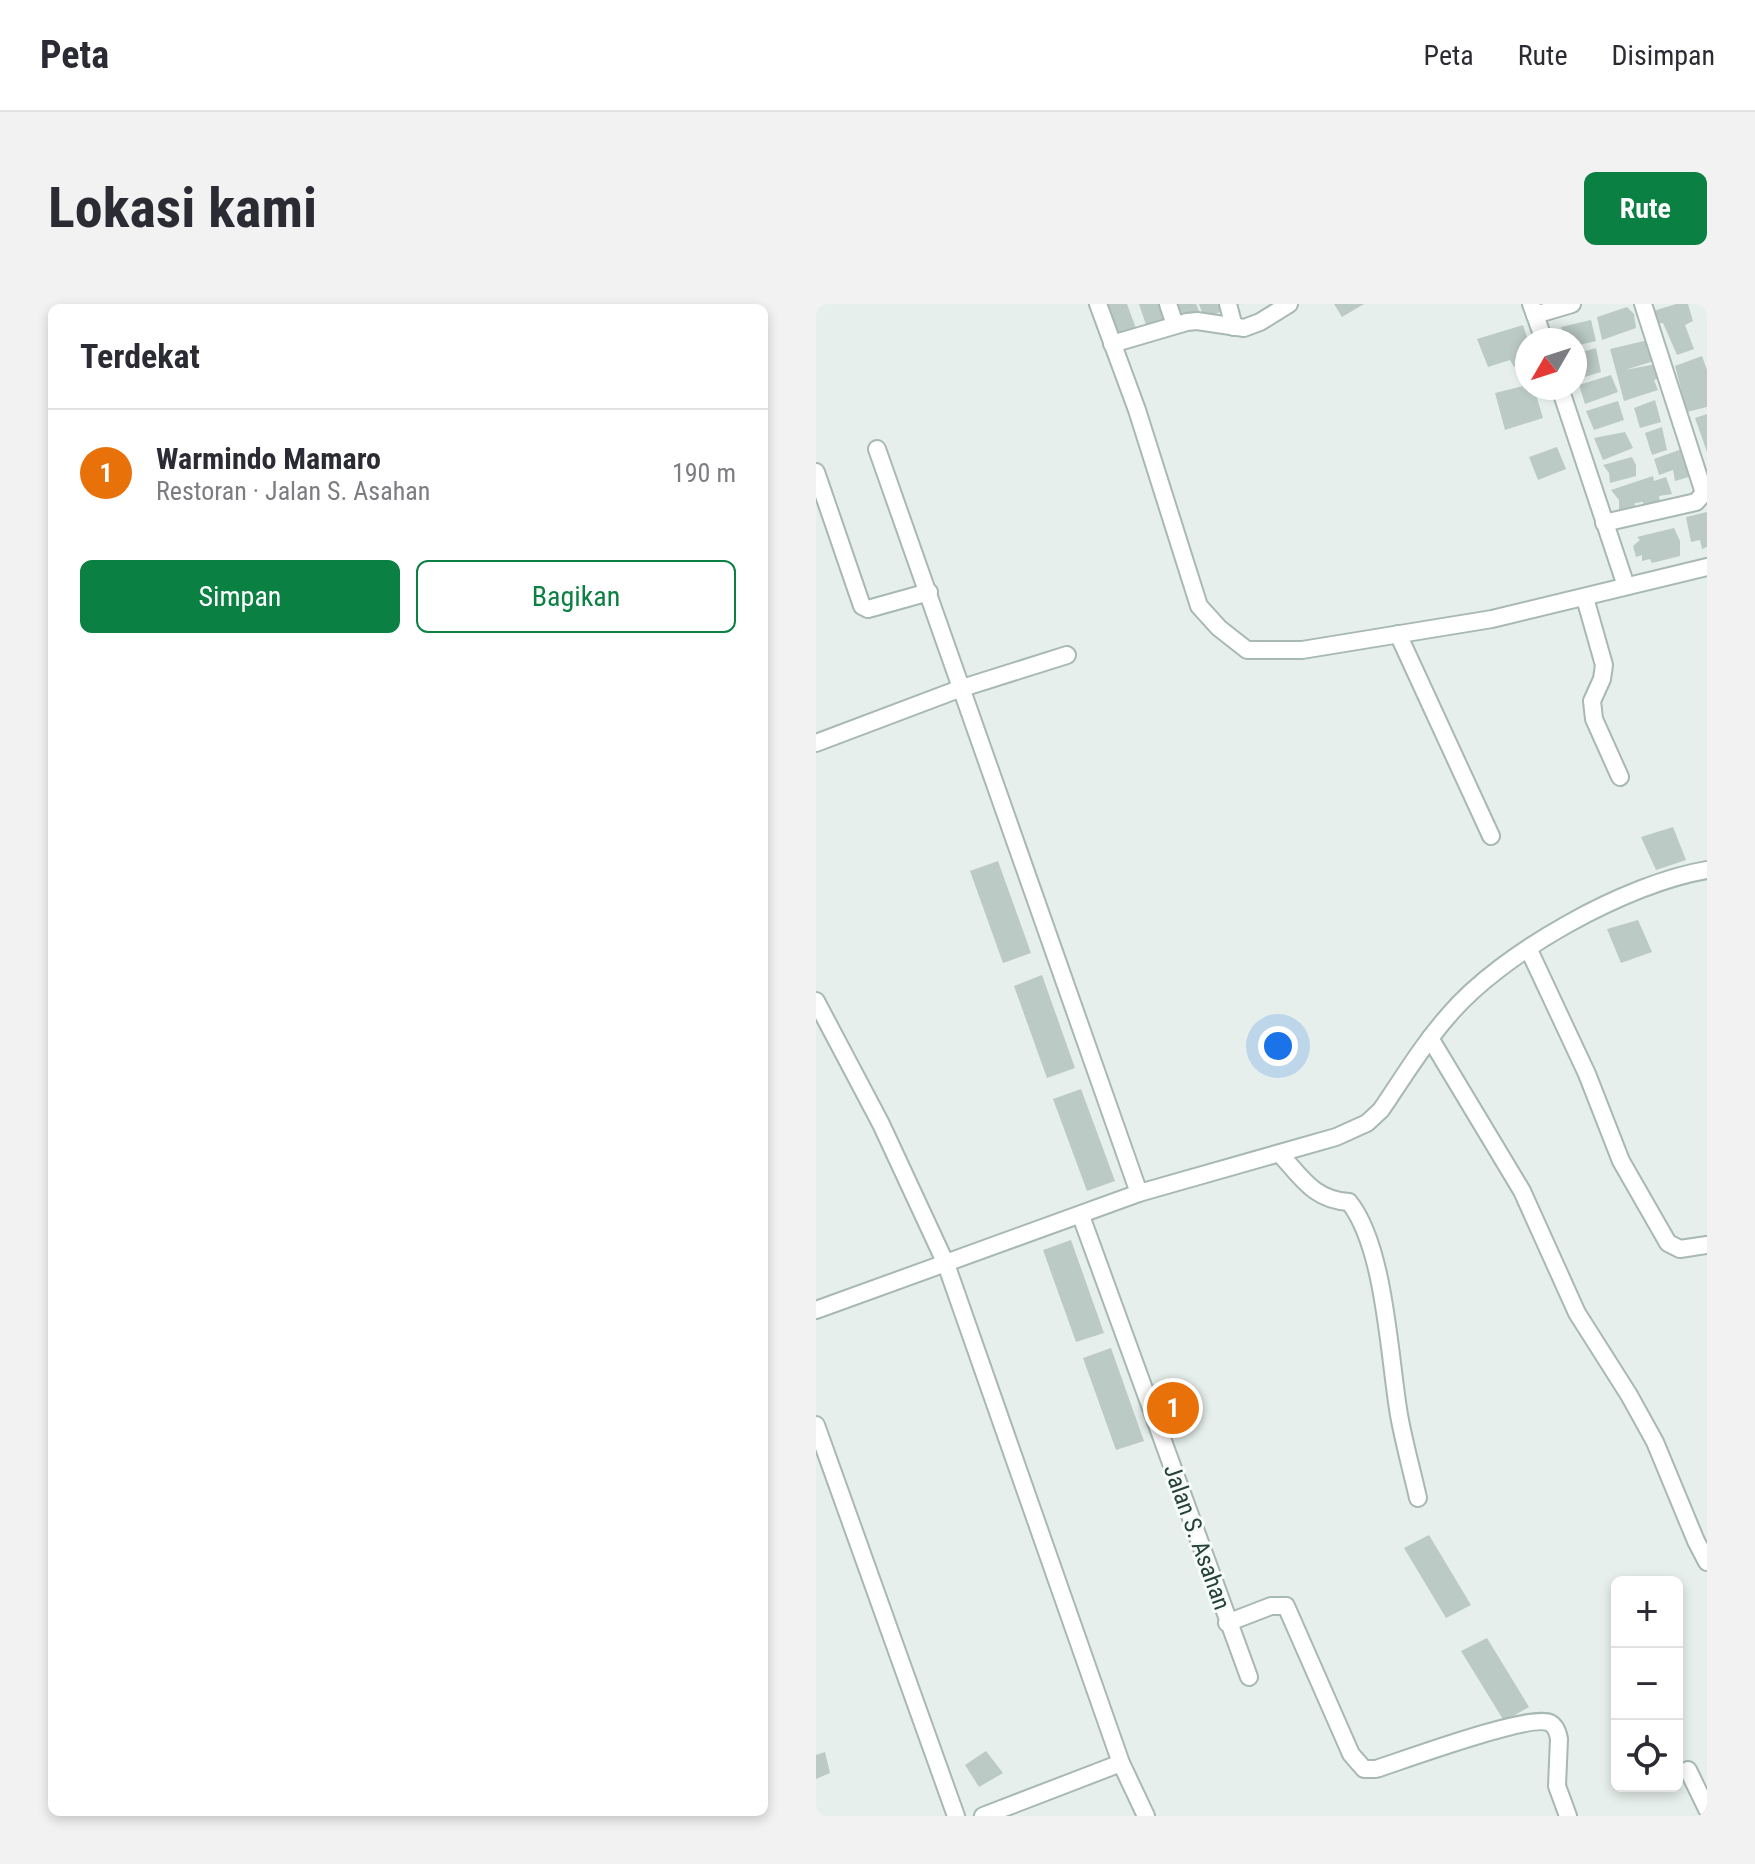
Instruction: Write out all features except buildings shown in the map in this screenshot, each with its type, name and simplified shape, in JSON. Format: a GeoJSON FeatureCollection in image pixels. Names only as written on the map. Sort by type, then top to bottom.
{"type":"FeatureCollection","features":[{"type":"Feature","properties":{"kind":"street"},"geometry":{"type":"LineString","coordinates":[[1098,304],[1137,410],[1199,606],[1219,628],[1247,650],[1302,650],[1492,619],[1707,567]]}},
{"type":"Feature","properties":{"kind":"street"},"geometry":{"type":"LineString","coordinates":[[1168,304],[1175,325]]}},
{"type":"Feature","properties":{"kind":"street"},"geometry":{"type":"LineString","coordinates":[[1228,304],[1234,327]]}},
{"type":"Feature","properties":{"kind":"street"},"geometry":{"type":"LineString","coordinates":[[1112,344],[1197,321],[1234,327],[1252,326],[1289,304]]}},
{"type":"Feature","properties":{"kind":"street"},"geometry":{"type":"LineString","coordinates":[[1533,310],[1572,304]]}},
{"type":"Feature","properties":{"kind":"street"},"geometry":{"type":"LineString","coordinates":[[1604,523],[1696,502],[1701,500],[1704,493],[1643,304]]}},
{"type":"Feature","properties":{"kind":"street"},"geometry":{"type":"LineString","coordinates":[[1564,400],[1626,586]]}},
{"type":"Feature","properties":{"kind":"street"},"geometry":{"type":"LineString","coordinates":[[877,449],[1139,1193]]}},
{"type":"Feature","properties":{"kind":"street"},"geometry":{"type":"LineString","coordinates":[[816,472],[862,606],[868,609],[929,592]]}},
{"type":"Feature","properties":{"kind":"street"},"geometry":{"type":"LineString","coordinates":[[1585,598],[1604,665],[1602,679],[1592,701],[1594,719],[1620,777]]}},
{"type":"Feature","properties":{"kind":"street"},"geometry":{"type":"LineString","coordinates":[[1398,634],[1491,836]]}},
{"type":"Feature","properties":{"kind":"street"},"geometry":{"type":"LineString","coordinates":[[816,743],[959,689],[1067,655]]}},
{"type":"Feature","properties":{"kind":"street"},"geometry":{"type":"LineString","coordinates":[[816,1310],[1139,1193],[1336,1137],[1367,1123],[1381,1110],[1430,1038],[1473,990],[1529,950],[1594,910],[1662,881],[1707,870]]}},
{"type":"Feature","properties":{"kind":"street"},"geometry":{"type":"LineString","coordinates":[[1529,950],[1587,1074],[1621,1161],[1668,1243],[1680,1249],[1707,1245]]}},
{"type":"Feature","properties":{"kind":"street"},"geometry":{"type":"LineString","coordinates":[[816,1001],[881,1124],[946,1264],[1121,1763],[1146,1816]]}},
{"type":"Feature","properties":{"kind":"street"},"geometry":{"type":"LineString","coordinates":[[1430,1038],[1522,1191],[1577,1313],[1655,1442],[1707,1562]]}},
{"type":"Feature","properties":{"kind":"street"},"geometry":{"type":"LineString","coordinates":[[1280,1154],[1315,1193],[1334,1201],[1349,1202],[1359,1215],[1378,1273],[1400,1418],[1418,1498]]}},
{"type":"Feature","properties":{"kind":"street","name":"Jalan S. Asahan"},"geometry":{"type":"LineString","coordinates":[[1081,1216],[1249,1677]]}},
{"type":"Feature","properties":{"kind":"street"},"geometry":{"type":"LineString","coordinates":[[816,1425],[956,1816]]}},
{"type":"Feature","properties":{"kind":"street"},"geometry":{"type":"LineString","coordinates":[[1227,1623],[1271,1606],[1286,1606],[1351,1754],[1364,1769],[1376,1769],[1499,1729],[1540,1721],[1553,1725],[1559,1739],[1557,1786],[1568,1816]]}},
{"type":"Feature","properties":{"kind":"street"},"geometry":{"type":"LineString","coordinates":[[983,1816],[1121,1763]]}},
{"type":"Feature","properties":{"kind":"street"},"geometry":{"type":"LineString","coordinates":[[1688,1770],[1707,1809]]}},
{"type":"Feature","properties":{"kind":"place","name":"Warmindo Mamaro"},"geometry":{"type":"Point","coordinates":[1173,1408]}}]}
